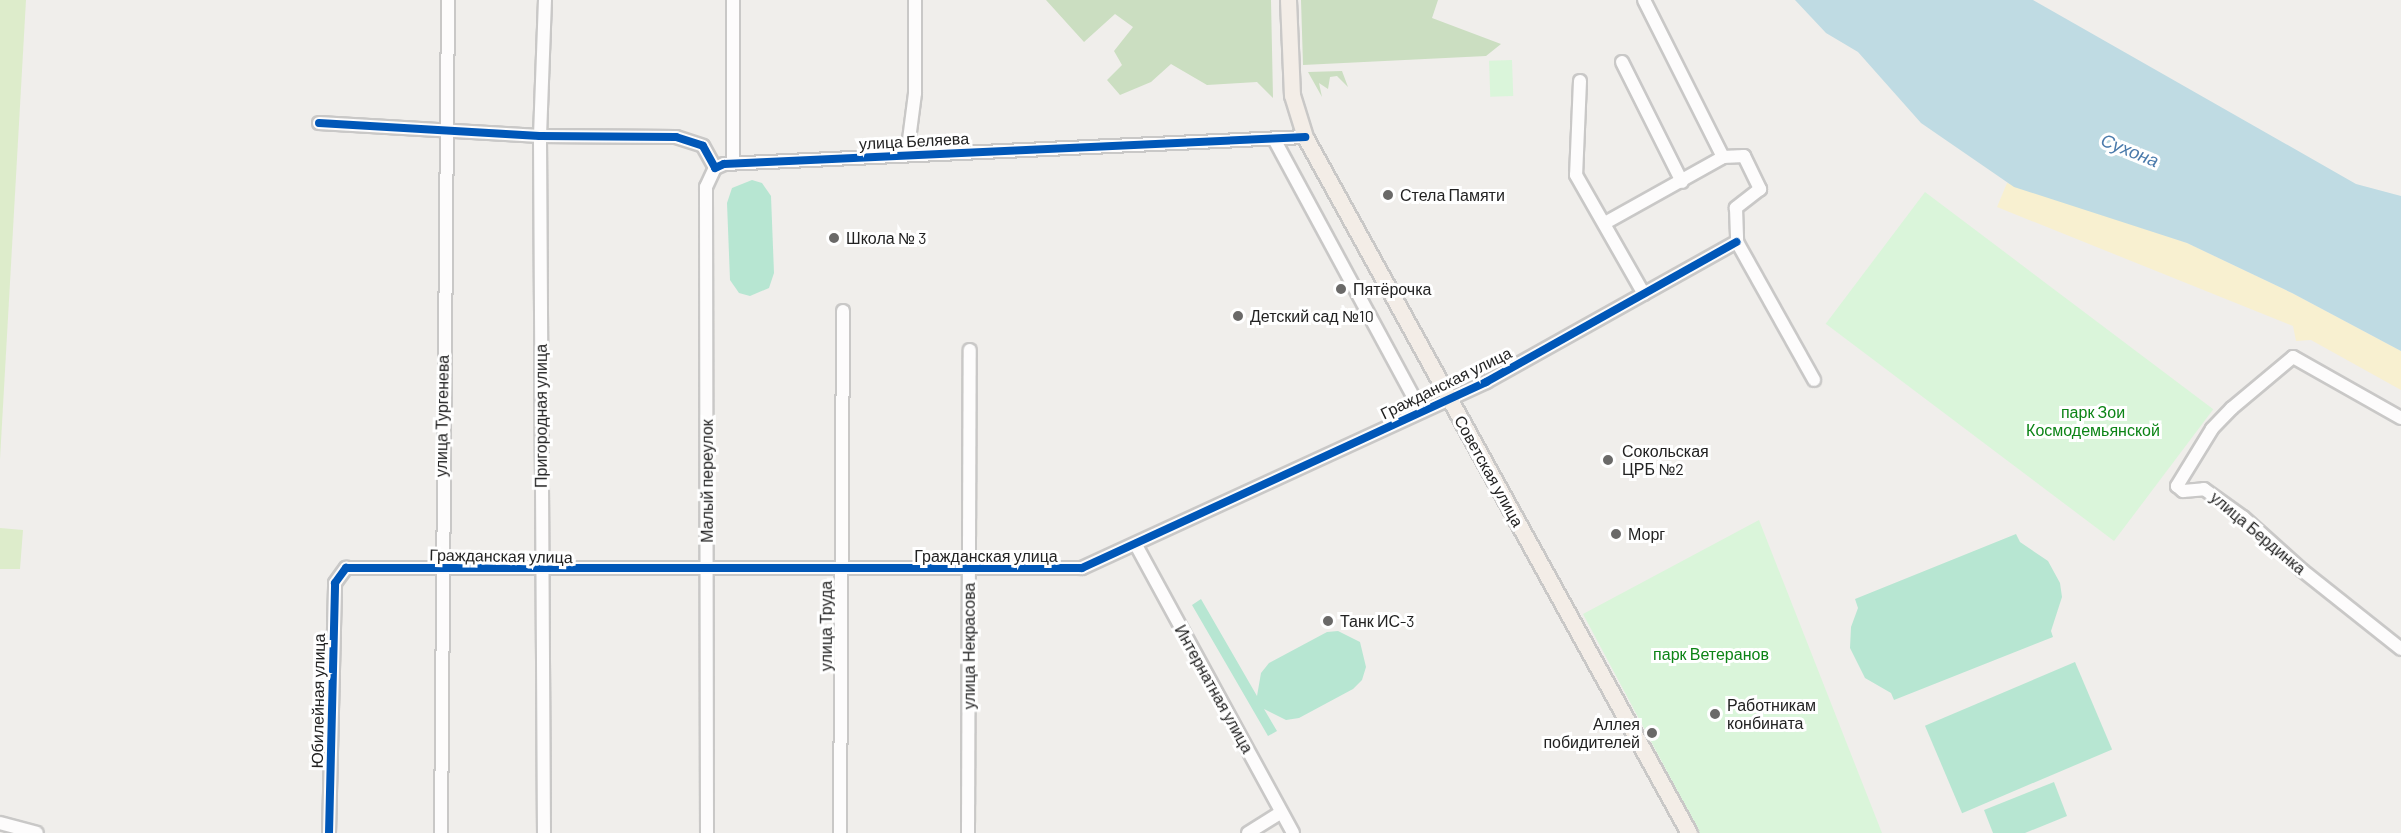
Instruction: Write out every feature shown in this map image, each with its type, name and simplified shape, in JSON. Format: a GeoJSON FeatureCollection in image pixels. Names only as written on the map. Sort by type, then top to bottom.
{"type":"FeatureCollection","features":[{"type":"Feature","properties":{"kind":"main road","name":"Советская улица"},"geometry":{"type":"LineString","coordinates":[[1288,0],[1292,95],[1305,137],[1689,833]]}},
{"type":"Feature","properties":{"kind":"street","name":"улица Тургенева"},"geometry":{"type":"LineString","coordinates":[[441,833],[441,568],[448,0]]}},
{"type":"Feature","properties":{"kind":"street","name":"Пригородная улица"},"geometry":{"type":"LineString","coordinates":[[544,0],[540,136],[544,833]]}},
{"type":"Feature","properties":{"kind":"street"},"geometry":{"type":"LineString","coordinates":[[733,0],[733,164]]}},
{"type":"Feature","properties":{"kind":"street"},"geometry":{"type":"LineString","coordinates":[[907,155],[915,93],[915,0]]}},
{"type":"Feature","properties":{"kind":"street"},"geometry":{"type":"LineString","coordinates":[[1644,0],[1723,156]]}},
{"type":"Feature","properties":{"kind":"street"},"geometry":{"type":"LineString","coordinates":[[1622,62],[1682,182]]}},
{"type":"Feature","properties":{"kind":"street"},"geometry":{"type":"LineString","coordinates":[[1580,81],[1576,175],[1644,294]]}},
{"type":"Feature","properties":{"kind":"street"},"geometry":{"type":"LineString","coordinates":[[319,123],[540,136],[676,137],[703,146],[716,168]]}},
{"type":"Feature","properties":{"kind":"street","name":"улица Беляева"},"geometry":{"type":"LineString","coordinates":[[716,168],[733,164],[1305,137]]}},
{"type":"Feature","properties":{"kind":"street"},"geometry":{"type":"LineString","coordinates":[[1274,139],[1421,411]]}},
{"type":"Feature","properties":{"kind":"street"},"geometry":{"type":"LineString","coordinates":[[1605,223],[1682,182],[1723,156],[1744,156],[1760,185],[1757,196],[1736,208],[1737,242],[1814,380]]}},
{"type":"Feature","properties":{"kind":"street","name":"Малый переулок"},"geometry":{"type":"LineString","coordinates":[[707,833],[706,187],[716,168]]}},
{"type":"Feature","properties":{"kind":"street","name":"Гражданская улица"},"geometry":{"type":"LineString","coordinates":[[340,572],[352,567],[541,570],[1069,570],[1094,564],[1449,398],[1737,242]]}},
{"type":"Feature","properties":{"kind":"street","name":"улица Труда"},"geometry":{"type":"LineString","coordinates":[[840,833],[839,570],[843,310]]}},
{"type":"Feature","properties":{"kind":"street","name":"улица Некрасова"},"geometry":{"type":"LineString","coordinates":[[968,833],[970,350]]}},
{"type":"Feature","properties":{"kind":"street","name":"улица Бердинка"},"geometry":{"type":"LineString","coordinates":[[2401,418],[2293,357],[2225,415],[2177,486],[2183,491],[2204,489],[2236,511],[2401,649]]}},
{"type":"Feature","properties":{"kind":"street","name":"Интернатная улица"},"geometry":{"type":"LineString","coordinates":[[1136,544],[1293,833]]}},
{"type":"Feature","properties":{"kind":"street","name":"Юбилейная улица"},"geometry":{"type":"LineString","coordinates":[[328,833],[335,583],[340,572]]}},
{"type":"Feature","properties":{"kind":"street"},"geometry":{"type":"LineString","coordinates":[[1248,833],[1281,812]]}},
{"type":"Feature","properties":{"kind":"street"},"geometry":{"type":"LineString","coordinates":[[0,823],[37,833]]}},
{"type":"Feature","properties":{"kind":"green space"},"geometry":{"type":"Polygon","coordinates":[[[0,0],[26,0],[0,459],[0,0]]]}},
{"type":"Feature","properties":{"kind":"green space"},"geometry":{"type":"Polygon","coordinates":[[[1046,0],[1271,0],[1273,98],[1257,82],[1207,85],[1171,64],[1151,82],[1120,95],[1107,80],[1122,65],[1114,51],[1133,27],[1115,14],[1084,42],[1046,0]]]}},
{"type":"Feature","properties":{"kind":"green space"},"geometry":{"type":"Polygon","coordinates":[[[1301,0],[1438,0],[1432,18],[1501,44],[1486,56],[1303,65],[1301,0]]]}},
{"type":"Feature","properties":{"kind":"green space"},"geometry":{"type":"Polygon","coordinates":[[[1512,60],[1513,96],[1490,97],[1489,61],[1512,60]]]}},
{"type":"Feature","properties":{"kind":"green space"},"geometry":{"type":"Polygon","coordinates":[[[1342,71],[1348,87],[1337,76],[1330,77],[1328,89],[1319,83],[1322,97],[1308,72],[1342,71]]]}},
{"type":"Feature","properties":{"kind":"green space"},"geometry":{"type":"Polygon","coordinates":[[[752,180],[762,183],[771,196],[774,273],[769,288],[750,296],[739,293],[730,280],[727,203],[732,188],[752,180]]]}},
{"type":"Feature","properties":{"kind":"green space","name":"парк Зои Космодемьянской"},"geometry":{"type":"Polygon","coordinates":[[[1925,192],[2213,409],[2114,541],[1826,324],[1925,192]]]}},
{"type":"Feature","properties":{"kind":"green space","name":"парк Ветеранов"},"geometry":{"type":"Polygon","coordinates":[[[1759,520],[1882,833],[1700,833],[1583,614],[1759,520]]]}},
{"type":"Feature","properties":{"kind":"green space"},"geometry":{"type":"Polygon","coordinates":[[[0,528],[23,530],[20,569],[0,569],[0,528]]]}},
{"type":"Feature","properties":{"kind":"green space"},"geometry":{"type":"Polygon","coordinates":[[[2016,534],[2020,542],[2048,561],[2060,583],[2062,597],[2051,631],[2053,637],[1894,700],[1891,693],[1865,678],[1850,648],[1851,627],[1858,608],[1855,599],[2016,534]]]}},
{"type":"Feature","properties":{"kind":"green space"},"geometry":{"type":"Polygon","coordinates":[[[1201,599],[1257,696],[1261,673],[1269,663],[1327,632],[1338,631],[1360,642],[1366,667],[1362,680],[1353,689],[1299,718],[1286,720],[1264,709],[1277,731],[1268,736],[1192,605],[1201,599]]]}},
{"type":"Feature","properties":{"kind":"green space"},"geometry":{"type":"Polygon","coordinates":[[[2075,662],[2112,749],[1962,813],[1925,726],[2075,662]]]}},
{"type":"Feature","properties":{"kind":"green space"},"geometry":{"type":"Polygon","coordinates":[[[2054,782],[2067,816],[2025,833],[1993,833],[1984,810],[2054,782]]]}},
{"type":"Feature","properties":{"kind":"sand"},"geometry":{"type":"Polygon","coordinates":[[[2007,183],[2187,243],[2292,293],[2401,351],[2401,390],[2311,340],[2296,341],[2293,326],[1997,207],[2007,183]]]}},
{"type":"Feature","properties":{"kind":"water","name":"Сухона"},"geometry":{"type":"Polygon","coordinates":[[[1795,0],[2033,0],[2356,184],[2401,196],[2401,351],[2292,293],[2187,243],[2014,187],[1921,123],[1858,52],[1826,33],[1795,0]]]}},
{"type":"Feature","properties":{"kind":"cycle path"},"geometry":{"type":"LineString","coordinates":[[319,123],[540,136],[676,137],[703,146],[715,168],[724,164],[1305,137]]}},
{"type":"Feature","properties":{"kind":"cycle path"},"geometry":{"type":"LineString","coordinates":[[329,833],[335,583],[346,568],[1082,568],[1486,382],[1737,242]]}},
{"type":"Feature","properties":{"kind":"place","name":"Стела Памяти"},"geometry":{"type":"Point","coordinates":[1388,195]}},
{"type":"Feature","properties":{"kind":"place","name":"Школа № 3"},"geometry":{"type":"Point","coordinates":[834,238]}},
{"type":"Feature","properties":{"kind":"place","name":"Пятёрочка"},"geometry":{"type":"Point","coordinates":[1341,289]}},
{"type":"Feature","properties":{"kind":"place","name":"Детский сад №10"},"geometry":{"type":"Point","coordinates":[1238,316]}},
{"type":"Feature","properties":{"kind":"place","name":"Сокольская ЦРБ №2"},"geometry":{"type":"Point","coordinates":[1608,460]}},
{"type":"Feature","properties":{"kind":"place","name":"Морг"},"geometry":{"type":"Point","coordinates":[1616,534]}},
{"type":"Feature","properties":{"kind":"place","name":"Танк ИС-3"},"geometry":{"type":"Point","coordinates":[1328,621]}},
{"type":"Feature","properties":{"kind":"place","name":"Работникам конбината"},"geometry":{"type":"Point","coordinates":[1715,714]}},
{"type":"Feature","properties":{"kind":"place","name":"Аллея побидителей"},"geometry":{"type":"Point","coordinates":[1652,733]}}]}
